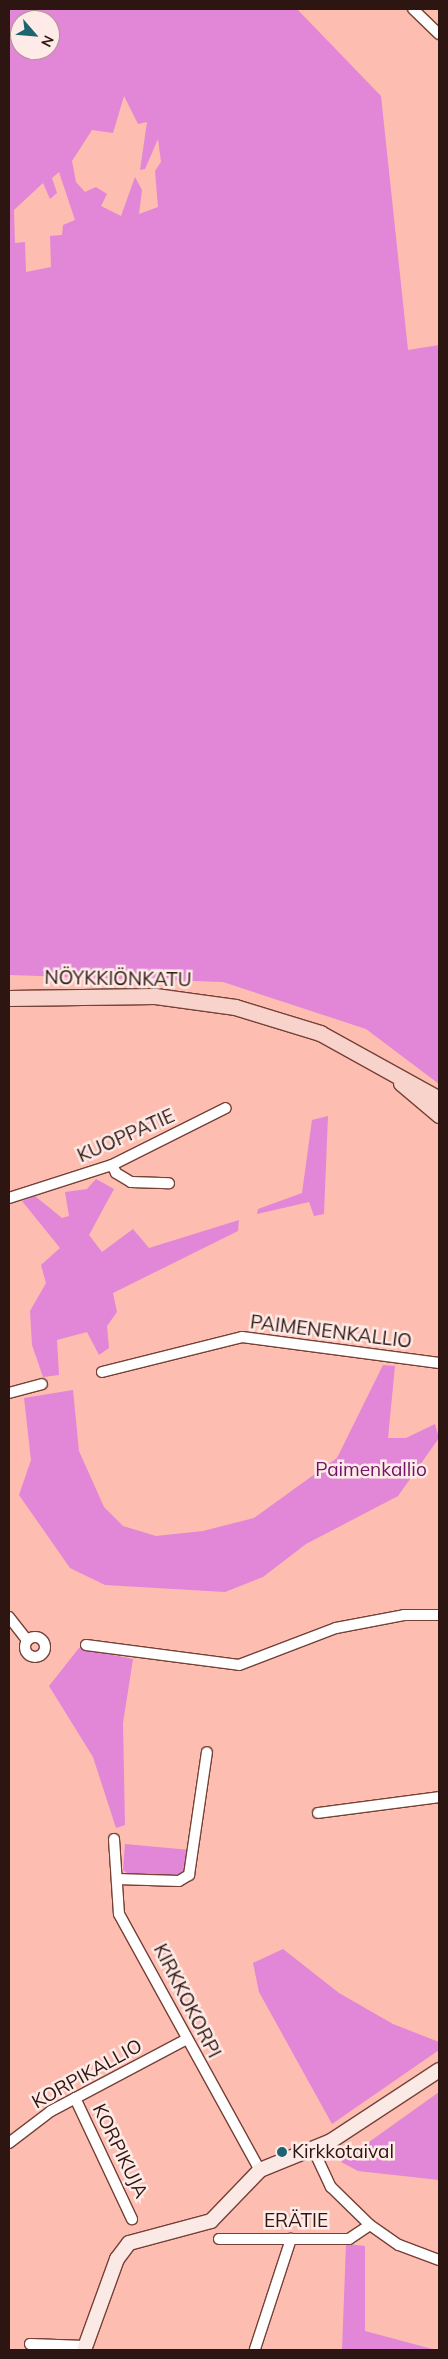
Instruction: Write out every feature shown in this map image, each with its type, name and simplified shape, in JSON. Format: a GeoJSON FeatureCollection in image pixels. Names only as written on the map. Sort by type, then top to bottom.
{"type":"FeatureCollection","features":[{"type":"Feature","properties":{"kind":"main road","name":"NÖYKKIÖNKATU"},"geometry":{"type":"LineString","coordinates":[[9,998],[155,996],[209,1001],[294,1023],[392,1073],[439,1100]]}},
{"type":"Feature","properties":{"kind":"main road","name":"NÖYKKIÖNKATU"},"geometry":{"type":"LineString","coordinates":[[392,1073],[439,1115]]}},
{"type":"Feature","properties":{"kind":"street"},"geometry":{"type":"LineString","coordinates":[[414,9],[439,34]]}},
{"type":"Feature","properties":{"kind":"street","name":"KUOPPATIE"},"geometry":{"type":"LineString","coordinates":[[9,1198],[112,1165],[226,1108]]}},
{"type":"Feature","properties":{"kind":"street"},"geometry":{"type":"LineString","coordinates":[[112,1165],[116,1173],[131,1182],[169,1183]]}},
{"type":"Feature","properties":{"kind":"street","name":"PAIMENENKALLIO"},"geometry":{"type":"LineString","coordinates":[[102,1372],[242,1337],[439,1363]]}},
{"type":"Feature","properties":{"kind":"street"},"geometry":{"type":"LineString","coordinates":[[9,1393],[42,1384]]}},
{"type":"Feature","properties":{"kind":"street"},"geometry":{"type":"LineString","coordinates":[[86,1645],[239,1666],[336,1628],[404,1616],[439,1615]]}},
{"type":"Feature","properties":{"kind":"street"},"geometry":{"type":"LineString","coordinates":[[9,1617],[27,1640]]}},
{"type":"Feature","properties":{"kind":"street"},"geometry":{"type":"LineString","coordinates":[[117,1879],[179,1881],[189,1875],[207,1752]]}},
{"type":"Feature","properties":{"kind":"street"},"geometry":{"type":"LineString","coordinates":[[318,1813],[439,1797]]}},
{"type":"Feature","properties":{"kind":"street","name":"KIRKKOKORPI"},"geometry":{"type":"LineString","coordinates":[[114,1839],[119,1914],[139,1945],[185,2040],[260,2170]]}},
{"type":"Feature","properties":{"kind":"street","name":"KORPIKALLIO"},"geometry":{"type":"LineString","coordinates":[[9,2143],[75,2098],[185,2040]]}},
{"type":"Feature","properties":{"kind":"street"},"geometry":{"type":"LineString","coordinates":[[30,2344],[84,2348],[122,2250],[137,2239],[210,2221],[260,2170],[314,2151],[439,2070]]}},
{"type":"Feature","properties":{"kind":"street","name":"KORPIKUJA"},"geometry":{"type":"LineString","coordinates":[[75,2098],[132,2219]]}},
{"type":"Feature","properties":{"kind":"street"},"geometry":{"type":"LineString","coordinates":[[314,2151],[335,2192],[370,2225],[399,2244],[439,2260]]}},
{"type":"Feature","properties":{"kind":"street","name":"ERÄTIE"},"geometry":{"type":"LineString","coordinates":[[218,2239],[291,2240],[349,2238],[370,2225]]}},
{"type":"Feature","properties":{"kind":"street"},"geometry":{"type":"LineString","coordinates":[[255,2349],[291,2240]]}},
{"type":"Feature","properties":{"kind":"green space"},"geometry":{"type":"Polygon","coordinates":[[[9,9],[297,9],[381,96],[408,350],[439,345],[439,1084],[366,1029],[223,982],[9,975],[9,9]],[[124,96],[113,133],[92,130],[72,161],[76,182],[85,192],[96,187],[107,194],[101,206],[121,216],[135,177],[142,190],[139,214],[158,207],[155,171],[161,162],[158,139],[145,169],[140,170],[147,122],[138,124],[124,96]],[[59,172],[52,178],[57,193],[50,199],[43,183],[14,210],[15,243],[25,242],[26,272],[51,267],[50,236],[62,235],[63,225],[75,220],[59,172]]]}},
{"type":"Feature","properties":{"kind":"green space"},"geometry":{"type":"Polygon","coordinates":[[[328,1116],[324,1214],[314,1216],[309,1202],[257,1214],[258,1209],[302,1193],[312,1120],[328,1116]]]}},
{"type":"Feature","properties":{"kind":"green space"},"geometry":{"type":"Polygon","coordinates":[[[96,1179],[114,1189],[89,1235],[102,1252],[133,1229],[149,1248],[239,1220],[238,1231],[113,1293],[117,1312],[107,1326],[109,1348],[99,1355],[87,1332],[57,1340],[59,1375],[43,1377],[32,1345],[30,1311],[46,1283],[41,1265],[60,1248],[22,1201],[35,1196],[62,1218],[69,1216],[65,1192],[87,1189],[96,1179]]]}},
{"type":"Feature","properties":{"kind":"green space","name":"Paimenkallio"},"geometry":{"type":"Polygon","coordinates":[[[383,1365],[395,1366],[388,1438],[406,1438],[435,1424],[439,1438],[398,1496],[306,1544],[263,1577],[225,1592],[105,1585],[70,1568],[19,1495],[31,1460],[24,1398],[73,1390],[79,1451],[104,1507],[123,1526],[156,1536],[203,1531],[254,1518],[337,1458],[383,1365]]]}},
{"type":"Feature","properties":{"kind":"green space"},"geometry":{"type":"Polygon","coordinates":[[[79,1648],[133,1659],[123,1723],[125,1825],[116,1828],[93,1757],[49,1686],[79,1648]]]}},
{"type":"Feature","properties":{"kind":"green space"},"geometry":{"type":"Polygon","coordinates":[[[125,1844],[190,1850],[187,1870],[180,1877],[131,1876],[123,1870],[125,1844]]]}},
{"type":"Feature","properties":{"kind":"green space"},"geometry":{"type":"Polygon","coordinates":[[[283,1949],[339,1993],[393,2024],[439,2042],[439,2050],[332,2124],[259,1992],[253,1963],[283,1949]]]}},
{"type":"Feature","properties":{"kind":"green space"},"geometry":{"type":"Polygon","coordinates":[[[439,2092],[439,2180],[358,2171],[341,2162],[439,2092]]]}},
{"type":"Feature","properties":{"kind":"green space"},"geometry":{"type":"Polygon","coordinates":[[[346,2244],[365,2246],[365,2331],[436,2350],[342,2350],[346,2244]]]}},
{"type":"Feature","properties":{"kind":"place","name":"Kirkkotaival"},"geometry":{"type":"Point","coordinates":[282,2152]}}]}
